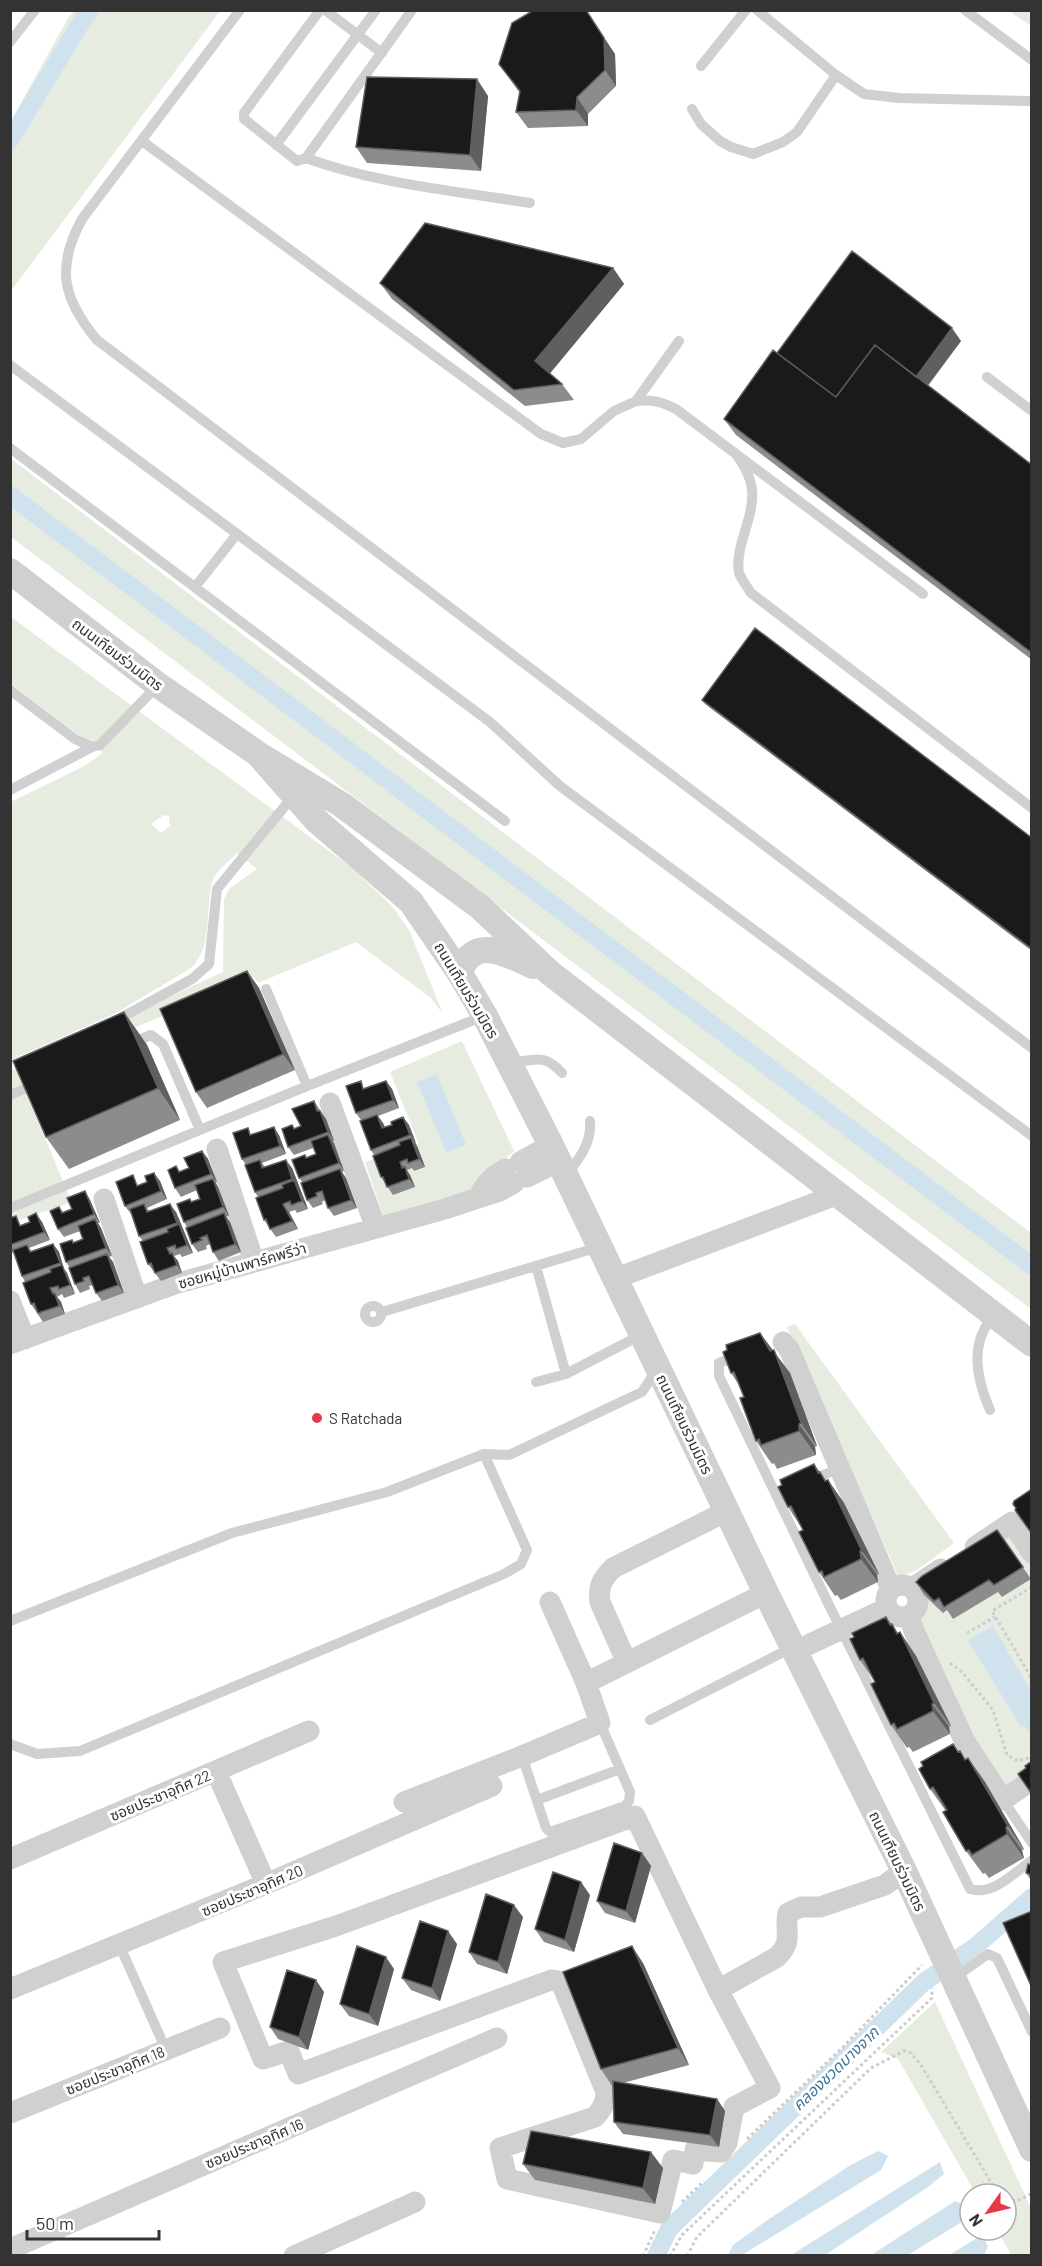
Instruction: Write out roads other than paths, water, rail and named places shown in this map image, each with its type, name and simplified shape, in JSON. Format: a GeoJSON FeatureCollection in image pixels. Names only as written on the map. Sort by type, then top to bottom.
{"type":"FeatureCollection","features":[{"type":"Feature","properties":{"kind":"street","name":"ถนนเทียมร่วมมิตร"},"geometry":{"type":"LineString","coordinates":[[10,571],[158,685],[258,754],[342,805],[471,901],[550,973],[1032,1344]]}},
{"type":"Feature","properties":{"kind":"street","name":"ถนนเทียมร่วมมิตร"},"geometry":{"type":"LineString","coordinates":[[258,754],[317,821],[411,902],[459,972],[485,1016],[559,1161],[766,1593],[904,1871],[939,1946],[946,1980],[1032,2149]]}},
{"type":"Feature","properties":{"kind":"street"},"geometry":{"type":"LineString","coordinates":[[459,972],[473,953],[493,949],[550,973]]}},
{"type":"Feature","properties":{"kind":"street"},"geometry":{"type":"LineString","coordinates":[[330,1103],[376,1228]]}},
{"type":"Feature","properties":{"kind":"street"},"geometry":{"type":"LineString","coordinates":[[217,1149],[254,1262]]}},
{"type":"Feature","properties":{"kind":"street","name":"ซอยหมู่บ้านพาร์คพรีว่า"},"geometry":{"type":"LineString","coordinates":[[18,1341],[175,1284],[446,1209],[500,1191],[517,1173],[559,1161]]}},
{"type":"Feature","properties":{"kind":"street"},"geometry":{"type":"LineString","coordinates":[[614,1279],[836,1195]]}},
{"type":"Feature","properties":{"kind":"street"},"geometry":{"type":"LineString","coordinates":[[104,1199],[137,1298]]}},
{"type":"Feature","properties":{"kind":"street"},"geometry":{"type":"LineString","coordinates":[[10,1301],[18,1341]]}},
{"type":"Feature","properties":{"kind":"street"},"geometry":{"type":"LineString","coordinates":[[778,1341],[789,1349],[897,1595],[898,1617],[909,1616],[918,1603],[918,1597],[897,1595]]}},
{"type":"Feature","properties":{"kind":"street"},"geometry":{"type":"LineString","coordinates":[[627,1663],[600,1602],[598,1591],[601,1581],[613,1568],[727,1512]]}},
{"type":"Feature","properties":{"kind":"street"},"geometry":{"type":"LineString","coordinates":[[794,1649],[841,1629],[1017,1520],[1032,1553]]}},
{"type":"Feature","properties":{"kind":"street"},"geometry":{"type":"LineString","coordinates":[[586,1683],[766,1593]]}},
{"type":"Feature","properties":{"kind":"street"},"geometry":{"type":"LineString","coordinates":[[404,1802],[600,1723],[586,1683],[550,1602]]}},
{"type":"Feature","properties":{"kind":"street"},"geometry":{"type":"LineString","coordinates":[[909,1616],[965,1750],[1003,1800],[1032,1780]]}},
{"type":"Feature","properties":{"kind":"street","name":"ซอยประชาอุทิศ 22"},"geometry":{"type":"LineString","coordinates":[[10,1859],[309,1731]]}},
{"type":"Feature","properties":{"kind":"street"},"geometry":{"type":"LineString","coordinates":[[216,1771],[266,1884]]}},
{"type":"Feature","properties":{"kind":"street","name":"ซอยประชาอุทิศ 20"},"geometry":{"type":"LineString","coordinates":[[10,1989],[266,1884],[492,1786]]}},
{"type":"Feature","properties":{"kind":"street"},"geometry":{"type":"LineString","coordinates":[[635,1816],[718,1989],[770,2088],[734,2107],[727,2143],[721,2151],[695,2150],[693,2164],[673,2160],[660,2213],[507,2179],[500,2148],[595,2117],[606,2100],[606,2092],[563,1987],[558,1981],[551,1980],[298,2074],[289,2051],[263,2059],[223,1962],[336,1926],[635,1816]]}},
{"type":"Feature","properties":{"kind":"street"},"geometry":{"type":"LineString","coordinates":[[718,1989],[777,1957],[784,1949],[789,1930],[788,1913],[801,1907],[820,1907],[885,1885],[904,1871]]}},
{"type":"Feature","properties":{"kind":"street","name":"ซอยประชาอุทิศ 18"},"geometry":{"type":"LineString","coordinates":[[10,2113],[220,2028]]}},
{"type":"Feature","properties":{"kind":"street","name":"ซอยประชาอุทิศ 16"},"geometry":{"type":"LineString","coordinates":[[10,2249],[497,2038]]}},
{"type":"Feature","properties":{"kind":"street"},"geometry":{"type":"LineString","coordinates":[[294,2256],[415,2202]]}},
{"type":"Feature","properties":{"kind":"lane"},"geometry":{"type":"LineString","coordinates":[[10,42],[35,10]]}},
{"type":"Feature","properties":{"kind":"lane"},"geometry":{"type":"LineString","coordinates":[[240,10],[82,219],[71,240],[66,264],[67,284],[72,304],[82,322],[97,340],[1032,1048]]}},
{"type":"Feature","properties":{"kind":"lane"},"geometry":{"type":"LineString","coordinates":[[320,10],[244,113],[244,119],[297,161],[306,158],[411,10]]}},
{"type":"Feature","properties":{"kind":"lane"},"geometry":{"type":"LineString","coordinates":[[325,10],[382,53]]}},
{"type":"Feature","properties":{"kind":"lane"},"geometry":{"type":"LineString","coordinates":[[276,145],[376,10]]}},
{"type":"Feature","properties":{"kind":"lane"},"geometry":{"type":"LineString","coordinates":[[701,66],[746,10]]}},
{"type":"Feature","properties":{"kind":"lane"},"geometry":{"type":"LineString","coordinates":[[756,10],[836,75],[864,93],[878,97],[1032,101]]}},
{"type":"Feature","properties":{"kind":"lane"},"geometry":{"type":"LineString","coordinates":[[965,10],[1032,60]]}},
{"type":"Feature","properties":{"kind":"lane"},"geometry":{"type":"LineString","coordinates":[[692,109],[701,124],[720,141],[753,154],[776,146],[797,132],[836,75]]}},
{"type":"Feature","properties":{"kind":"lane"},"geometry":{"type":"LineString","coordinates":[[142,141],[541,434],[563,443],[581,439],[614,411],[636,401],[650,399],[670,405],[923,594]]}},
{"type":"Feature","properties":{"kind":"lane"},"geometry":{"type":"LineString","coordinates":[[306,158],[335,168],[378,177],[530,203]]}},
{"type":"Feature","properties":{"kind":"lane"},"geometry":{"type":"LineString","coordinates":[[636,401],[679,341]]}},
{"type":"Feature","properties":{"kind":"lane"},"geometry":{"type":"LineString","coordinates":[[10,365],[490,722],[560,786],[1032,1136]]}},
{"type":"Feature","properties":{"kind":"lane"},"geometry":{"type":"LineString","coordinates":[[987,377],[1032,411]]}},
{"type":"Feature","properties":{"kind":"lane"},"geometry":{"type":"LineString","coordinates":[[10,448],[505,821]]}},
{"type":"Feature","properties":{"kind":"lane"},"geometry":{"type":"LineString","coordinates":[[735,453],[746,466],[754,494],[738,561],[739,572],[751,593],[1032,808]]}},
{"type":"Feature","properties":{"kind":"lane"},"geometry":{"type":"LineString","coordinates":[[195,587],[237,534]]}},
{"type":"Feature","properties":{"kind":"lane"},"geometry":{"type":"LineString","coordinates":[[10,790],[100,745],[158,685]]}},
{"type":"Feature","properties":{"kind":"lane"},"geometry":{"type":"LineString","coordinates":[[10,690],[75,739],[92,747]]}},
{"type":"Feature","properties":{"kind":"lane"},"geometry":{"type":"LineString","coordinates":[[102,1027],[192,979],[209,964],[217,889],[294,795]]}},
{"type":"Feature","properties":{"kind":"lane"},"geometry":{"type":"LineString","coordinates":[[266,989],[307,1086]]}},
{"type":"Feature","properties":{"kind":"lane"},"geometry":{"type":"LineString","coordinates":[[10,1208],[307,1086],[485,1016]]}},
{"type":"Feature","properties":{"kind":"lane"},"geometry":{"type":"LineString","coordinates":[[118,1049],[150,1035],[163,1044],[200,1130]]}},
{"type":"Feature","properties":{"kind":"lane"},"geometry":{"type":"LineString","coordinates":[[509,1063],[543,1058],[553,1063],[562,1073]]}},
{"type":"Feature","properties":{"kind":"lane"},"geometry":{"type":"LineString","coordinates":[[10,1095],[54,1077]]}},
{"type":"Feature","properties":{"kind":"lane"},"geometry":{"type":"LineString","coordinates":[[559,1161],[583,1153],[591,1132],[590,1121]]}},
{"type":"Feature","properties":{"kind":"lane"},"geometry":{"type":"LineString","coordinates":[[381,1312],[599,1247]]}},
{"type":"Feature","properties":{"kind":"lane"},"geometry":{"type":"LineString","coordinates":[[536,1266],[566,1374]]}},
{"type":"Feature","properties":{"kind":"lane"},"geometry":{"type":"LineString","coordinates":[[990,1410],[983,1393],[977,1359],[980,1340],[992,1314]]}},
{"type":"Feature","properties":{"kind":"lane"},"geometry":{"type":"LineString","coordinates":[[536,1382],[566,1374],[641,1335]]}},
{"type":"Feature","properties":{"kind":"lane"},"geometry":{"type":"LineString","coordinates":[[752,1349],[719,1363],[718,1370],[786,1490],[841,1629],[917,1771],[970,1889],[980,1892],[995,1887],[1032,1860]]}},
{"type":"Feature","properties":{"kind":"lane"},"geometry":{"type":"LineString","coordinates":[[10,1621],[232,1533],[387,1492],[484,1454],[509,1455],[642,1392],[657,1368]]}},
{"type":"Feature","properties":{"kind":"lane"},"geometry":{"type":"LineString","coordinates":[[10,1744],[37,1754],[80,1751],[504,1574],[521,1564],[527,1550],[484,1454]]}},
{"type":"Feature","properties":{"kind":"lane"},"geometry":{"type":"LineString","coordinates":[[786,1490],[840,1468]]}},
{"type":"Feature","properties":{"kind":"lane"},"geometry":{"type":"LineString","coordinates":[[650,1720],[794,1649]]}},
{"type":"Feature","properties":{"kind":"lane"},"geometry":{"type":"LineString","coordinates":[[522,1756],[546,1828],[550,1832],[626,1806],[630,1792],[600,1723]]}},
{"type":"Feature","properties":{"kind":"lane"},"geometry":{"type":"LineString","coordinates":[[537,1800],[620,1769]]}},
{"type":"Feature","properties":{"kind":"lane"},"geometry":{"type":"LineString","coordinates":[[1003,1800],[1032,1843]]}},
{"type":"Feature","properties":{"kind":"lane"},"geometry":{"type":"LineString","coordinates":[[119,1944],[166,2050]]}},
{"type":"Feature","properties":{"kind":"lane"},"geometry":{"type":"LineString","coordinates":[[946,1980],[988,1954],[997,1958],[1032,2032]]}},
{"type":"Feature","properties":{"kind":"water"},"geometry":{"type":"Polygon","coordinates":[[[437,1074],[466,1145],[446,1152],[417,1082],[437,1074]]]}},
{"type":"Feature","properties":{"kind":"water"},"geometry":{"type":"Polygon","coordinates":[[[993,1626],[1031,1691],[1031,1732],[1029,1733],[1024,1725],[1021,1727],[968,1640],[993,1626]]]}},
{"type":"Feature","properties":{"kind":"water"},"geometry":{"type":"Polygon","coordinates":[[[878,2151],[888,2156],[881,2170],[742,2255],[728,2255],[733,2245],[769,2219],[849,2166],[878,2151]]]}},
{"type":"Feature","properties":{"kind":"water"},"geometry":{"type":"Polygon","coordinates":[[[940,2162],[944,2174],[928,2187],[825,2255],[791,2255],[940,2162]]]}},
{"type":"Feature","properties":{"kind":"water"},"geometry":{"type":"Polygon","coordinates":[[[955,2201],[958,2202],[958,2224],[908,2255],[871,2255],[955,2201]]]}},
{"type":"Feature","properties":{"kind":"water"},"geometry":{"type":"Polygon","coordinates":[[[970,2242],[986,2242],[988,2246],[984,2255],[949,2255],[970,2242]]]}},
{"type":"Feature","properties":{"kind":"waterway"},"geometry":{"type":"LineString","coordinates":[[10,140],[90,10]]}},
{"type":"Feature","properties":{"kind":"waterway"},"geometry":{"type":"LineString","coordinates":[[10,495],[1032,1266]]}},
{"type":"Feature","properties":{"kind":"waterway","name":"คลองชวดบางจาก"},"geometry":{"type":"LineString","coordinates":[[656,2256],[669,2229],[924,1982],[976,1946],[1032,1897]]}},
{"type":"Feature","properties":{"kind":"place","name":"S Ratchada"},"geometry":{"type":"Point","coordinates":[317,1418]}}]}
